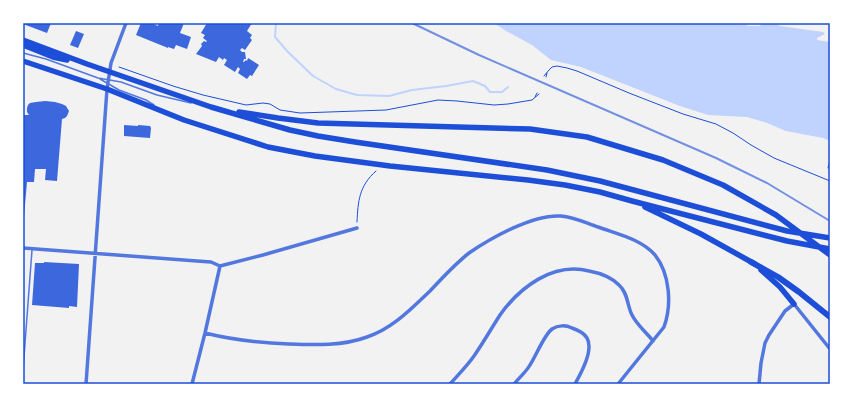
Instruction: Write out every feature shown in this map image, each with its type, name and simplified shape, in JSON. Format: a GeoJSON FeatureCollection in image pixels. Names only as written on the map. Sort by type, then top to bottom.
{"type":"FeatureCollection","features":[{"type":"Feature","properties":{"kind":"highway"},"geometry":{"type":"LineString","coordinates":[[752,262],[778,277],[830,317]]}},
{"type":"Feature","properties":{"kind":"main road"},"geometry":{"type":"LineString","coordinates":[[23,40],[211,107],[290,130],[318,136],[547,170],[600,181],[787,231],[830,238]]}},
{"type":"Feature","properties":{"kind":"main road"},"geometry":{"type":"LineString","coordinates":[[23,45],[53,57],[87,64]]}},
{"type":"Feature","properties":{"kind":"main road"},"geometry":{"type":"LineString","coordinates":[[23,61],[108,85],[184,120],[268,147],[315,156],[390,166],[565,185],[600,192],[788,241],[830,249]]}},
{"type":"Feature","properties":{"kind":"main road"},"geometry":{"type":"LineString","coordinates":[[211,107],[318,123],[530,129],[587,137],[663,160],[723,185],[776,215],[830,255]]}},
{"type":"Feature","properties":{"kind":"main road"},"geometry":{"type":"LineString","coordinates":[[632,201],[701,234],[752,262],[768,275],[794,304]]}},
{"type":"Feature","properties":{"kind":"street"},"geometry":{"type":"LineString","coordinates":[[86,384],[109,71],[126,23]]}},
{"type":"Feature","properties":{"kind":"street"},"geometry":{"type":"LineString","coordinates":[[205,333],[249,342],[305,345],[328,345],[365,338],[388,327],[411,310],[468,254],[497,236],[518,226],[551,216],[560,216],[577,220],[638,242],[652,252],[657,258],[664,274],[668,288],[669,301],[669,310],[664,327],[618,384]]}},
{"type":"Feature","properties":{"kind":"street"},"geometry":{"type":"LineString","coordinates":[[23,248],[196,260],[211,262],[220,266],[357,228]]}},
{"type":"Feature","properties":{"kind":"street"},"geometry":{"type":"LineString","coordinates":[[192,384],[220,266]]}},
{"type":"Feature","properties":{"kind":"street"},"geometry":{"type":"LineString","coordinates":[[450,384],[474,356],[501,314],[513,301],[535,281],[543,276],[561,270],[579,268],[600,274],[616,282],[621,286],[627,296],[635,320],[653,341]]}},
{"type":"Feature","properties":{"kind":"street"},"geometry":{"type":"LineString","coordinates":[[758,384],[765,343],[785,311],[794,304],[830,348]]}},
{"type":"Feature","properties":{"kind":"street"},"geometry":{"type":"LineString","coordinates":[[514,384],[535,358],[547,334],[554,328],[564,326],[579,330],[588,339],[589,344],[587,357],[575,384]]}},
{"type":"Feature","properties":{"kind":"lane"},"geometry":{"type":"LineString","coordinates":[[23,53],[46,59],[98,78],[108,85],[121,82],[165,98],[211,107]]}},
{"type":"Feature","properties":{"kind":"lane"},"geometry":{"type":"LineString","coordinates":[[98,78],[108,85]]}},
{"type":"Feature","properties":{"kind":"lane"},"geometry":{"type":"LineString","coordinates":[[23,370],[32,248]]}},
{"type":"Feature","properties":{"kind":"path"},"geometry":{"type":"LineString","coordinates":[[545,77],[552,67],[557,66],[577,70],[683,114],[716,124],[774,158],[830,181]]}},
{"type":"Feature","properties":{"kind":"path"},"geometry":{"type":"LineString","coordinates":[[119,67],[210,97],[246,106],[263,103],[270,104],[280,110],[300,113],[386,110],[438,100],[494,105],[508,104],[532,100],[539,94]]}},
{"type":"Feature","properties":{"kind":"path"},"geometry":{"type":"LineString","coordinates":[[535,98],[537,93]]}},
{"type":"Feature","properties":{"kind":"path"},"geometry":{"type":"LineString","coordinates":[[828,168],[830,160]]}},
{"type":"Feature","properties":{"kind":"path"},"geometry":{"type":"LineString","coordinates":[[357,228],[358,202],[362,188],[368,178],[376,171]]}},
{"type":"Feature","properties":{"kind":"water"},"geometry":{"type":"Polygon","coordinates":[[[494,23],[739,23],[749,26],[759,26],[764,23],[774,23],[780,26],[823,32],[825,34],[817,38],[817,40],[830,42],[830,141],[823,138],[786,131],[747,117],[708,115],[680,106],[581,67],[551,60],[532,45],[494,23]]]}},
{"type":"Feature","properties":{"kind":"building"},"geometry":{"type":"Polygon","coordinates":[[[23,23],[51,23],[47,33],[23,23]]]}},
{"type":"Feature","properties":{"kind":"building"},"geometry":{"type":"Polygon","coordinates":[[[141,23],[153,23],[158,26],[159,23],[184,23],[180,33],[191,37],[187,49],[176,45],[174,49],[168,48],[136,35],[141,23]]]}},
{"type":"Feature","properties":{"kind":"building"},"geometry":{"type":"Polygon","coordinates":[[[207,23],[252,23],[247,31],[252,35],[250,38],[252,40],[245,50],[242,48],[240,50],[245,52],[246,59],[244,59],[243,62],[246,60],[247,61],[248,58],[259,65],[252,76],[250,75],[247,79],[238,73],[240,69],[238,67],[235,72],[224,65],[227,60],[224,58],[223,60],[219,57],[216,62],[196,54],[202,46],[201,44],[204,41],[207,41],[203,38],[205,35],[201,33],[207,23]]]}},
{"type":"Feature","properties":{"kind":"building"},"geometry":{"type":"Polygon","coordinates":[[[76,31],[84,34],[78,48],[70,45],[76,31]]]}},
{"type":"Feature","properties":{"kind":"building"},"geometry":{"type":"Polygon","coordinates":[[[45,101],[62,104],[66,106],[69,111],[67,116],[62,119],[57,181],[45,180],[46,169],[35,169],[34,182],[27,182],[23,216],[23,115],[29,115],[27,108],[30,103],[45,101]]]}},
{"type":"Feature","properties":{"kind":"building"},"geometry":{"type":"Polygon","coordinates":[[[124,125],[150,126],[150,138],[124,136],[124,125]]]}},
{"type":"Feature","properties":{"kind":"building"},"geometry":{"type":"Polygon","coordinates":[[[44,262],[79,264],[77,307],[69,306],[69,308],[32,305],[35,263],[44,262]]]}},
{"type":"Feature","properties":{"kind":"waterway"},"geometry":{"type":"LineString","coordinates":[[276,23],[275,37],[313,76],[336,89],[357,95],[389,96],[412,90],[473,81],[485,86],[490,92],[502,92],[508,87]]}},
{"type":"Feature","properties":{"kind":"railway"},"geometry":{"type":"LineString","coordinates":[[412,23],[479,55],[716,158],[767,183],[830,221]]}}]}
